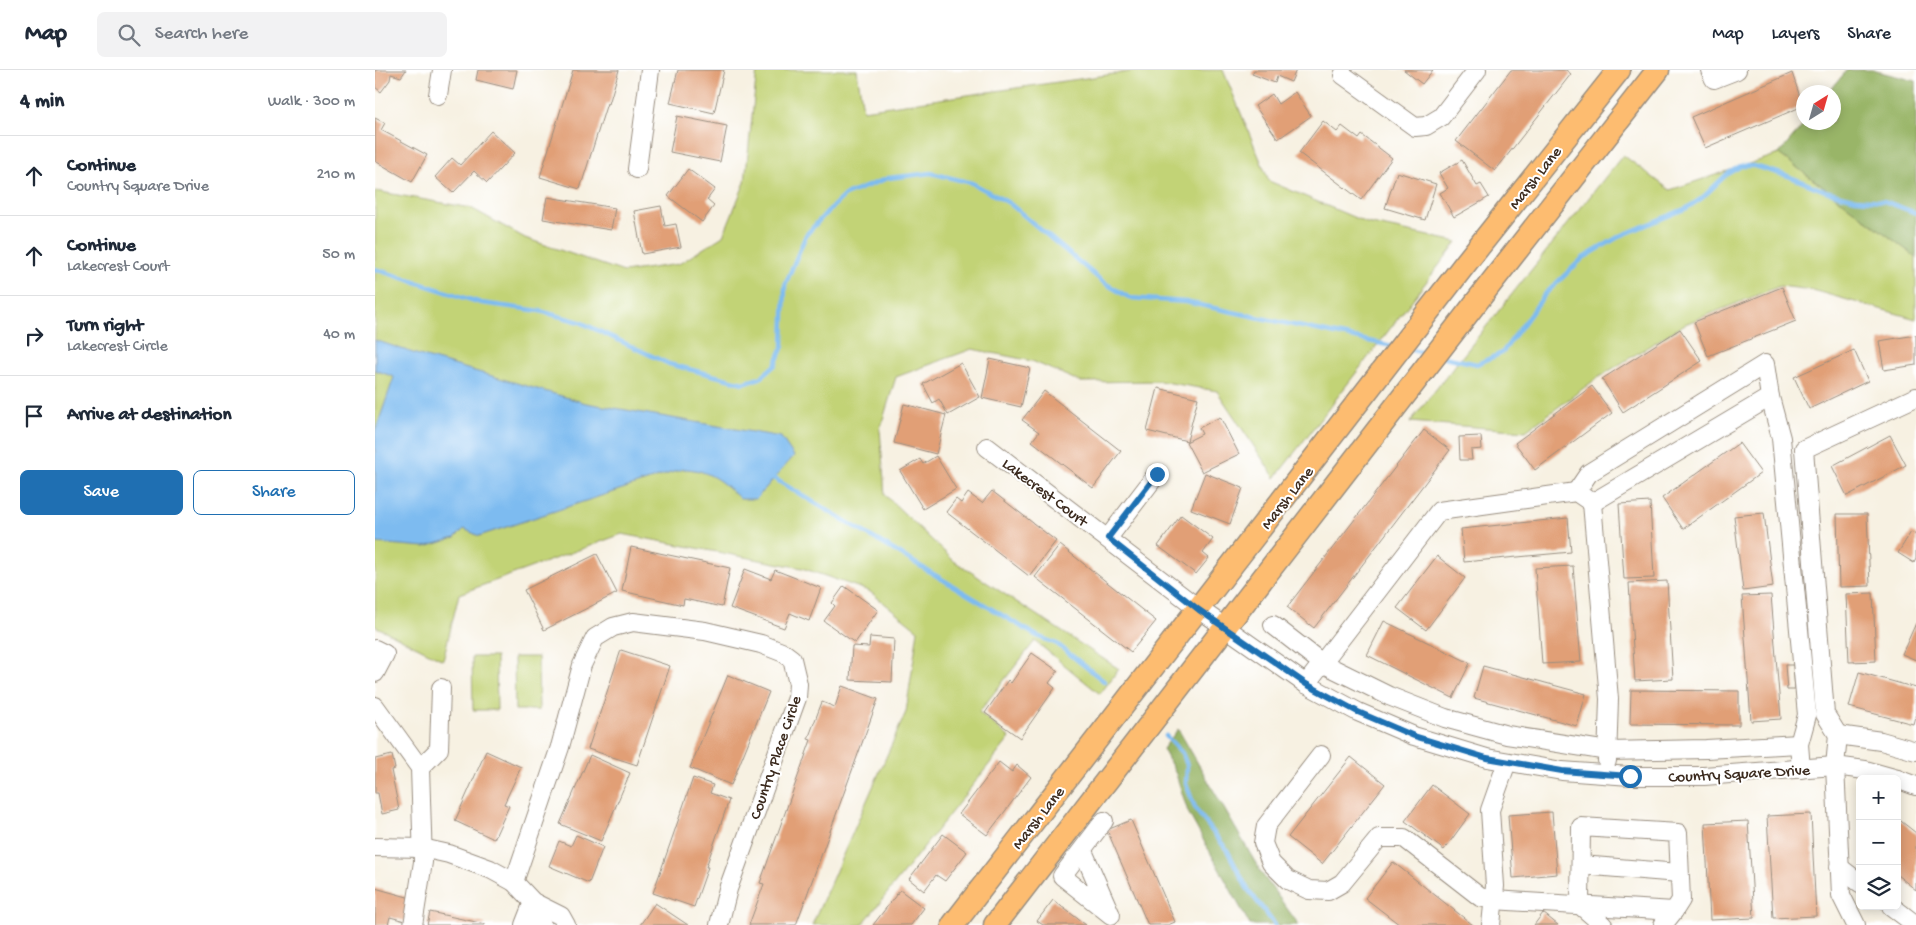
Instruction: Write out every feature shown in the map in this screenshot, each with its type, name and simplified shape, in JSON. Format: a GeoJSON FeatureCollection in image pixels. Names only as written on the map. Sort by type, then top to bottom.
{"type":"FeatureCollection","features":[{"type":"Feature","properties":{"kind":"main road","name":"Marsh Lane"},"geometry":{"type":"LineString","coordinates":[[953,925],[1199,610],[1465,264],[1619,70]]}},
{"type":"Feature","properties":{"kind":"main road","name":"Marsh Lane"},"geometry":{"type":"LineString","coordinates":[[995,925],[1658,70]]}},
{"type":"Feature","properties":{"kind":"street"},"geometry":{"type":"LineString","coordinates":[[438,95],[441,70]]}},
{"type":"Feature","properties":{"kind":"street"},"geometry":{"type":"LineString","coordinates":[[637,169],[650,70]]}},
{"type":"Feature","properties":{"kind":"street"},"geometry":{"type":"LineString","coordinates":[[1343,75],[1415,127],[1426,126],[1441,117],[1477,70]]}},
{"type":"Feature","properties":{"kind":"street"},"geometry":{"type":"LineString","coordinates":[[1710,70],[1714,79],[1737,70]]}},
{"type":"Feature","properties":{"kind":"street"},"geometry":{"type":"LineString","coordinates":[[1576,492],[1589,473],[1765,364],[1770,397],[1781,438],[1807,715],[1799,744],[1801,769]]}},
{"type":"Feature","properties":{"kind":"street"},"geometry":{"type":"LineString","coordinates":[[1592,503],[1770,397]]}},
{"type":"Feature","properties":{"kind":"street"},"geometry":{"type":"LineString","coordinates":[[1856,925],[1841,895],[1835,766],[1839,736],[1825,714],[1804,450],[1916,397]]}},
{"type":"Feature","properties":{"kind":"street","name":"Lakecrest Court"},"geometry":{"type":"LineString","coordinates":[[987,447],[1108,538],[1199,610]]}},
{"type":"Feature","properties":{"kind":"street"},"geometry":{"type":"LineString","coordinates":[[1108,538],[1157,474]]}},
{"type":"Feature","properties":{"kind":"street"},"geometry":{"type":"LineString","coordinates":[[1306,684],[1439,511],[1576,492],[1592,503]]}},
{"type":"Feature","properties":{"kind":"street"},"geometry":{"type":"LineString","coordinates":[[1592,503],[1609,699],[1607,774]]}},
{"type":"Feature","properties":{"kind":"street","name":"Country Square Drive"},"geometry":{"type":"LineString","coordinates":[[1199,610],[1306,684],[1358,712],[1414,736],[1487,758],[1562,771],[1607,774],[1705,776],[1835,766],[1865,770],[1907,780]]}},
{"type":"Feature","properties":{"kind":"street","name":"Country Place Circle"},"geometry":{"type":"LineString","coordinates":[[514,882],[560,747],[582,665],[595,638],[613,627],[633,622],[705,631],[761,644],[784,653],[792,660],[798,684],[797,698],[728,889],[719,925]]}},
{"type":"Feature","properties":{"kind":"street"},"geometry":{"type":"LineString","coordinates":[[1273,625],[1322,663],[1389,696],[1445,718],[1507,735],[1608,750],[1799,744]]}},
{"type":"Feature","properties":{"kind":"street"},"geometry":{"type":"LineString","coordinates":[[375,649],[385,654],[375,673]]}},
{"type":"Feature","properties":{"kind":"street"},"geometry":{"type":"LineString","coordinates":[[420,768],[439,749],[441,688]]}},
{"type":"Feature","properties":{"kind":"street"},"geometry":{"type":"LineString","coordinates":[[375,706],[420,768],[423,862],[413,925]]}},
{"type":"Feature","properties":{"kind":"street"},"geometry":{"type":"LineString","coordinates":[[1839,736],[1881,741],[1916,752]]}},
{"type":"Feature","properties":{"kind":"street"},"geometry":{"type":"LineString","coordinates":[[1321,754],[1266,826],[1263,843],[1271,863],[1288,880],[1309,890],[1328,891],[1342,883],[1379,838],[1404,838],[1480,897],[1493,900],[1580,905],[1669,918],[1681,900],[1678,833],[1581,826],[1580,905]]}},
{"type":"Feature","properties":{"kind":"street"},"geometry":{"type":"LineString","coordinates":[[1491,925],[1495,886],[1490,810],[1507,762]]}},
{"type":"Feature","properties":{"kind":"street"},"geometry":{"type":"LineString","coordinates":[[1104,821],[1083,851],[1062,876],[1113,920]]}},
{"type":"Feature","properties":{"kind":"street"},"geometry":{"type":"LineString","coordinates":[[375,847],[422,848],[449,854],[490,869],[514,882],[533,902],[561,916],[566,925]]}},
{"type":"Feature","properties":{"kind":"street"},"geometry":{"type":"LineString","coordinates":[[1083,851],[1113,920]]}},
{"type":"Feature","properties":{"kind":"street"},"geometry":{"type":"LineString","coordinates":[[1581,865],[1679,872]]}},
{"type":"Feature","properties":{"kind":"street"},"geometry":{"type":"LineString","coordinates":[[1839,867],[1856,879]]}},
{"type":"Feature","properties":{"kind":"street"},"geometry":{"type":"LineString","coordinates":[[524,925],[533,902]]}},
{"type":"Feature","properties":{"kind":"street"},"geometry":{"type":"LineString","coordinates":[[533,902],[542,925]]}},
{"type":"Feature","properties":{"kind":"street"},"geometry":{"type":"LineString","coordinates":[[1580,905],[1603,925]]}},
{"type":"Feature","properties":{"kind":"street"},"geometry":{"type":"LineString","coordinates":[[1896,910],[1916,925]]}},
{"type":"Feature","properties":{"kind":"green space"},"geometry":{"type":"Polygon","coordinates":[[[757,70],[857,70],[863,110],[1142,70],[1223,70],[1269,181],[1367,223],[1457,242],[1275,478],[1217,391],[1159,381],[1081,382],[1032,361],[972,349],[896,377],[880,429],[885,495],[954,561],[1119,669],[1100,694],[1035,641],[979,712],[1010,738],[862,925],[812,925],[906,712],[918,630],[869,591],[802,568],[622,534],[459,594],[443,660],[375,626],[375,191],[471,208],[525,238],[624,272],[679,264],[723,236],[745,182],[757,70]]]}},
{"type":"Feature","properties":{"kind":"green space"},"geometry":{"type":"Polygon","coordinates":[[[1847,70],[1872,70],[1916,81],[1916,257],[1779,154],[1799,130],[1841,130],[1841,85],[1835,85],[1847,70]]]}},
{"type":"Feature","properties":{"kind":"green space"},"geometry":{"type":"Polygon","coordinates":[[[1779,154],[1916,257],[1916,319],[1812,290],[1780,286],[1685,324],[1596,379],[1526,431],[1410,422],[1623,155],[1670,190],[1779,154]]]}},
{"type":"Feature","properties":{"kind":"green space"},"geometry":{"type":"Polygon","coordinates":[[[472,657],[496,657],[497,710],[473,710],[472,657]]]}},
{"type":"Feature","properties":{"kind":"green space"},"geometry":{"type":"Polygon","coordinates":[[[514,657],[538,657],[539,710],[515,710],[514,657]]]}},
{"type":"Feature","properties":{"kind":"green space"},"geometry":{"type":"Polygon","coordinates":[[[1178,729],[1262,874],[1299,925],[1250,925],[1188,812],[1176,774],[1163,749],[1178,729]]]}},
{"type":"Feature","properties":{"kind":"water"},"geometry":{"type":"Polygon","coordinates":[[[375,340],[419,355],[586,403],[781,437],[794,456],[756,499],[740,499],[708,474],[683,469],[479,536],[464,529],[455,538],[425,547],[375,543],[375,432],[394,377],[375,370],[375,340]]]}},
{"type":"Feature","properties":{"kind":"building"},"geometry":{"type":"Polygon","coordinates":[[[375,70],[406,70],[401,77],[391,74],[390,80],[381,92],[375,87],[375,70]]]}},
{"type":"Feature","properties":{"kind":"building"},"geometry":{"type":"Polygon","coordinates":[[[478,70],[517,70],[513,89],[476,80],[478,70]]]}},
{"type":"Feature","properties":{"kind":"building"},"geometry":{"type":"Polygon","coordinates":[[[573,70],[619,70],[580,189],[540,177],[573,70]]]}},
{"type":"Feature","properties":{"kind":"building"},"geometry":{"type":"Polygon","coordinates":[[[678,70],[724,70],[714,113],[670,103],[678,70]]]}},
{"type":"Feature","properties":{"kind":"building"},"geometry":{"type":"Polygon","coordinates":[[[1254,70],[1296,70],[1291,82],[1277,76],[1275,83],[1252,74],[1254,70]]]}},
{"type":"Feature","properties":{"kind":"building"},"geometry":{"type":"Polygon","coordinates":[[[1404,70],[1433,70],[1422,84],[1404,70]]]}},
{"type":"Feature","properties":{"kind":"building"},"geometry":{"type":"Polygon","coordinates":[[[1511,70],[1566,70],[1571,74],[1495,171],[1456,141],[1511,70]]]}},
{"type":"Feature","properties":{"kind":"building"},"geometry":{"type":"Polygon","coordinates":[[[1792,73],[1796,85],[1796,109],[1705,148],[1691,117],[1792,73]]]}},
{"type":"Feature","properties":{"kind":"building"},"geometry":{"type":"Polygon","coordinates":[[[1295,92],[1311,116],[1278,139],[1255,106],[1272,94],[1278,104],[1295,92]]]}},
{"type":"Feature","properties":{"kind":"building"},"geometry":{"type":"Polygon","coordinates":[[[677,116],[727,126],[720,162],[670,152],[677,116]]]}},
{"type":"Feature","properties":{"kind":"building"},"geometry":{"type":"Polygon","coordinates":[[[375,118],[385,123],[381,130],[427,155],[412,182],[375,161],[375,118]]]}},
{"type":"Feature","properties":{"kind":"building"},"geometry":{"type":"Polygon","coordinates":[[[1323,121],[1337,132],[1342,126],[1359,139],[1362,135],[1392,158],[1361,200],[1299,153],[1323,121]]]}},
{"type":"Feature","properties":{"kind":"building"},"geometry":{"type":"Polygon","coordinates":[[[491,131],[515,153],[487,183],[474,171],[453,193],[435,177],[452,158],[460,165],[491,131]]]}},
{"type":"Feature","properties":{"kind":"building"},"geometry":{"type":"Polygon","coordinates":[[[1462,160],[1477,186],[1481,184],[1489,197],[1454,217],[1440,193],[1448,188],[1439,173],[1462,160]]]}},
{"type":"Feature","properties":{"kind":"building"},"geometry":{"type":"Polygon","coordinates":[[[688,169],[715,189],[707,200],[714,206],[702,222],[668,196],[688,169]]]}},
{"type":"Feature","properties":{"kind":"building"},"geometry":{"type":"Polygon","coordinates":[[[1397,172],[1436,184],[1425,220],[1385,208],[1397,172]]]}},
{"type":"Feature","properties":{"kind":"building"},"geometry":{"type":"Polygon","coordinates":[[[547,197],[615,208],[611,230],[543,219],[547,197]]]}},
{"type":"Feature","properties":{"kind":"building"},"geometry":{"type":"Polygon","coordinates":[[[661,206],[665,226],[676,224],[681,247],[642,254],[634,211],[661,206]]]}},
{"type":"Feature","properties":{"kind":"building"},"geometry":{"type":"Polygon","coordinates":[[[1782,287],[1796,321],[1708,356],[1694,322],[1782,287]]]}},
{"type":"Feature","properties":{"kind":"building"},"geometry":{"type":"Polygon","coordinates":[[[1680,329],[1702,361],[1623,412],[1602,379],[1680,329]]]}},
{"type":"Feature","properties":{"kind":"building"},"geometry":{"type":"Polygon","coordinates":[[[1916,335],[1916,365],[1884,370],[1879,341],[1916,335]]]}},
{"type":"Feature","properties":{"kind":"building"},"geometry":{"type":"Polygon","coordinates":[[[1854,350],[1868,381],[1809,409],[1794,377],[1854,350]]]}},
{"type":"Feature","properties":{"kind":"building"},"geometry":{"type":"Polygon","coordinates":[[[990,359],[1030,368],[1021,407],[982,398],[990,359]]]}},
{"type":"Feature","properties":{"kind":"building"},"geometry":{"type":"Polygon","coordinates":[[[961,363],[980,397],[948,415],[939,399],[933,403],[923,384],[961,363]]]}},
{"type":"Feature","properties":{"kind":"building"},"geometry":{"type":"Polygon","coordinates":[[[1592,386],[1612,413],[1535,470],[1515,443],[1592,386]]]}},
{"type":"Feature","properties":{"kind":"building"},"geometry":{"type":"Polygon","coordinates":[[[1158,388],[1198,398],[1187,441],[1147,431],[1158,388]]]}},
{"type":"Feature","properties":{"kind":"building"},"geometry":{"type":"Polygon","coordinates":[[[1044,391],[1121,451],[1093,488],[1032,441],[1039,432],[1022,420],[1044,391]]]}},
{"type":"Feature","properties":{"kind":"building"},"geometry":{"type":"Polygon","coordinates":[[[904,404],[946,415],[936,454],[894,443],[904,404]]]}},
{"type":"Feature","properties":{"kind":"building"},"geometry":{"type":"Polygon","coordinates":[[[1220,417],[1239,454],[1202,472],[1186,442],[1202,434],[1199,428],[1220,417]]]}},
{"type":"Feature","properties":{"kind":"building"},"geometry":{"type":"Polygon","coordinates":[[[1424,430],[1450,450],[1314,628],[1287,607],[1424,430]]]}},
{"type":"Feature","properties":{"kind":"building"},"geometry":{"type":"Polygon","coordinates":[[[1890,435],[1906,465],[1847,496],[1832,466],[1890,435]]]}},
{"type":"Feature","properties":{"kind":"building"},"geometry":{"type":"Polygon","coordinates":[[[1481,436],[1482,449],[1471,450],[1472,460],[1460,460],[1459,437],[1481,436]]]}},
{"type":"Feature","properties":{"kind":"building"},"geometry":{"type":"Polygon","coordinates":[[[1739,443],[1761,473],[1683,529],[1662,498],[1739,443]]]}},
{"type":"Feature","properties":{"kind":"building"},"geometry":{"type":"Polygon","coordinates":[[[936,456],[956,489],[923,509],[900,471],[920,459],[923,464],[936,456]]]}},
{"type":"Feature","properties":{"kind":"building"},"geometry":{"type":"Polygon","coordinates":[[[1205,473],[1243,488],[1230,524],[1191,509],[1205,473]]]}},
{"type":"Feature","properties":{"kind":"building"},"geometry":{"type":"Polygon","coordinates":[[[992,491],[1056,541],[1029,576],[946,512],[956,499],[961,503],[968,493],[982,503],[992,491]]]}},
{"type":"Feature","properties":{"kind":"building"},"geometry":{"type":"Polygon","coordinates":[[[1650,502],[1654,578],[1624,579],[1619,504],[1650,502]]]}},
{"type":"Feature","properties":{"kind":"building"},"geometry":{"type":"Polygon","coordinates":[[[1764,513],[1773,587],[1743,591],[1734,516],[1764,513]]]}},
{"type":"Feature","properties":{"kind":"building"},"geometry":{"type":"Polygon","coordinates":[[[1837,514],[1867,514],[1870,586],[1839,587],[1837,514]]]}},
{"type":"Feature","properties":{"kind":"building"},"geometry":{"type":"Polygon","coordinates":[[[1181,515],[1213,539],[1203,553],[1209,558],[1196,574],[1158,546],[1181,515]]]}},
{"type":"Feature","properties":{"kind":"building"},"geometry":{"type":"Polygon","coordinates":[[[1568,518],[1571,552],[1464,562],[1461,529],[1568,518]]]}},
{"type":"Feature","properties":{"kind":"building"},"geometry":{"type":"Polygon","coordinates":[[[1911,532],[1916,535],[1916,559],[1914,563],[1898,553],[1911,532]]]}},
{"type":"Feature","properties":{"kind":"building"},"geometry":{"type":"Polygon","coordinates":[[[1060,545],[1156,621],[1131,652],[1035,577],[1060,545]]]}},
{"type":"Feature","properties":{"kind":"building"},"geometry":{"type":"Polygon","coordinates":[[[631,547],[730,568],[722,607],[684,599],[683,605],[622,591],[631,547]]]}},
{"type":"Feature","properties":{"kind":"building"},"geometry":{"type":"Polygon","coordinates":[[[597,554],[617,593],[544,630],[524,590],[597,554]]]}},
{"type":"Feature","properties":{"kind":"building"},"geometry":{"type":"Polygon","coordinates":[[[1437,556],[1465,578],[1426,630],[1397,608],[1437,556]]]}},
{"type":"Feature","properties":{"kind":"building"},"geometry":{"type":"Polygon","coordinates":[[[1573,566],[1581,662],[1542,664],[1535,568],[1573,566]]]}},
{"type":"Feature","properties":{"kind":"building"},"geometry":{"type":"Polygon","coordinates":[[[745,569],[771,579],[775,570],[821,588],[809,621],[790,613],[784,628],[730,608],[745,569]]]}},
{"type":"Feature","properties":{"kind":"building"},"geometry":{"type":"Polygon","coordinates":[[[1667,581],[1673,679],[1635,681],[1629,583],[1667,581]]]}},
{"type":"Feature","properties":{"kind":"building"},"geometry":{"type":"Polygon","coordinates":[[[844,586],[878,610],[855,643],[824,621],[835,606],[832,603],[844,586]]]}},
{"type":"Feature","properties":{"kind":"building"},"geometry":{"type":"Polygon","coordinates":[[[1873,593],[1876,661],[1849,662],[1846,594],[1873,593]]]}},
{"type":"Feature","properties":{"kind":"building"},"geometry":{"type":"Polygon","coordinates":[[[1771,595],[1781,719],[1751,721],[1742,596],[1771,595]]]}},
{"type":"Feature","properties":{"kind":"building"},"geometry":{"type":"Polygon","coordinates":[[[1384,621],[1470,663],[1453,698],[1367,655],[1384,621]]]}},
{"type":"Feature","properties":{"kind":"building"},"geometry":{"type":"Polygon","coordinates":[[[1916,623],[1916,660],[1902,654],[1916,623]]]}},
{"type":"Feature","properties":{"kind":"building"},"geometry":{"type":"Polygon","coordinates":[[[870,637],[894,639],[892,682],[850,680],[852,646],[869,647],[870,637]]]}},
{"type":"Feature","properties":{"kind":"building"},"geometry":{"type":"Polygon","coordinates":[[[621,650],[670,666],[637,765],[588,749],[621,650]]]}},
{"type":"Feature","properties":{"kind":"building"},"geometry":{"type":"Polygon","coordinates":[[[1032,653],[1058,671],[1049,683],[1055,688],[1020,738],[985,713],[1008,680],[1011,683],[1032,653]]]}},
{"type":"Feature","properties":{"kind":"building"},"geometry":{"type":"Polygon","coordinates":[[[1785,665],[1793,665],[1795,690],[1787,690],[1785,665]]]}},
{"type":"Feature","properties":{"kind":"building"},"geometry":{"type":"Polygon","coordinates":[[[1483,666],[1586,694],[1577,726],[1474,698],[1483,666]]]}},
{"type":"Feature","properties":{"kind":"building"},"geometry":{"type":"Polygon","coordinates":[[[1859,672],[1916,688],[1916,713],[1913,724],[1849,707],[1859,672]]]}},
{"type":"Feature","properties":{"kind":"building"},"geometry":{"type":"Polygon","coordinates":[[[728,675],[769,692],[731,785],[690,768],[728,675]]]}},
{"type":"Feature","properties":{"kind":"building"},"geometry":{"type":"Polygon","coordinates":[[[842,686],[878,699],[796,925],[749,925],[764,884],[760,883],[811,740],[808,739],[822,702],[835,707],[842,686]]]}},
{"type":"Feature","properties":{"kind":"building"},"geometry":{"type":"Polygon","coordinates":[[[1631,690],[1739,691],[1739,725],[1630,724],[1631,690]]]}},
{"type":"Feature","properties":{"kind":"building"},"geometry":{"type":"Polygon","coordinates":[[[486,751],[521,767],[504,804],[509,806],[494,839],[455,821],[486,751]]]}},
{"type":"Feature","properties":{"kind":"building"},"geometry":{"type":"Polygon","coordinates":[[[392,755],[395,769],[391,770],[399,810],[382,814],[378,793],[375,793],[375,759],[392,755]]]}},
{"type":"Feature","properties":{"kind":"building"},"geometry":{"type":"Polygon","coordinates":[[[590,755],[630,773],[601,841],[560,824],[590,755]]]}},
{"type":"Feature","properties":{"kind":"building"},"geometry":{"type":"Polygon","coordinates":[[[1351,757],[1385,784],[1322,864],[1288,837],[1351,757]]]}},
{"type":"Feature","properties":{"kind":"building"},"geometry":{"type":"Polygon","coordinates":[[[999,762],[1012,772],[1017,765],[1031,777],[987,835],[959,814],[999,762]]]}},
{"type":"Feature","properties":{"kind":"building"},"geometry":{"type":"Polygon","coordinates":[[[693,778],[713,785],[710,793],[729,800],[694,907],[653,893],[693,778]]]}},
{"type":"Feature","properties":{"kind":"building"},"geometry":{"type":"Polygon","coordinates":[[[1432,785],[1470,814],[1444,850],[1405,821],[1432,785]]]}},
{"type":"Feature","properties":{"kind":"building"},"geometry":{"type":"Polygon","coordinates":[[[1552,812],[1557,874],[1513,878],[1508,815],[1552,812]]]}},
{"type":"Feature","properties":{"kind":"building"},"geometry":{"type":"Polygon","coordinates":[[[1811,814],[1816,916],[1773,918],[1767,816],[1811,814]]]}},
{"type":"Feature","properties":{"kind":"building"},"geometry":{"type":"Polygon","coordinates":[[[1131,820],[1175,922],[1168,925],[1148,925],[1107,830],[1131,820]]]}},
{"type":"Feature","properties":{"kind":"building"},"geometry":{"type":"Polygon","coordinates":[[[1748,821],[1754,918],[1710,920],[1705,823],[1748,821]]]}},
{"type":"Feature","properties":{"kind":"building"},"geometry":{"type":"Polygon","coordinates":[[[1901,821],[1916,833],[1916,890],[1901,878],[1901,821]]]}},
{"type":"Feature","properties":{"kind":"building"},"geometry":{"type":"Polygon","coordinates":[[[943,834],[967,852],[945,881],[936,875],[924,891],[909,879],[943,834]]]}},
{"type":"Feature","properties":{"kind":"building"},"geometry":{"type":"Polygon","coordinates":[[[576,835],[603,847],[589,883],[549,866],[559,841],[571,846],[576,835]]]}},
{"type":"Feature","properties":{"kind":"building"},"geometry":{"type":"Polygon","coordinates":[[[1393,862],[1473,925],[1400,925],[1365,898],[1393,862]]]}},
{"type":"Feature","properties":{"kind":"building"},"geometry":{"type":"Polygon","coordinates":[[[375,888],[411,898],[405,921],[390,917],[388,925],[375,925],[375,888]]]}},
{"type":"Feature","properties":{"kind":"building"},"geometry":{"type":"Polygon","coordinates":[[[900,890],[924,908],[911,925],[873,925],[900,890]]]}},
{"type":"Feature","properties":{"kind":"building"},"geometry":{"type":"Polygon","coordinates":[[[1053,900],[1086,925],[1043,925],[1037,921],[1053,900]]]}},
{"type":"Feature","properties":{"kind":"building"},"geometry":{"type":"Polygon","coordinates":[[[655,903],[688,925],[640,925],[655,903]]]}},
{"type":"Feature","properties":{"kind":"building"},"geometry":{"type":"Polygon","coordinates":[[[430,912],[485,924],[485,925],[427,925],[430,912]]]}},
{"type":"Feature","properties":{"kind":"building"},"geometry":{"type":"Polygon","coordinates":[[[1543,913],[1558,925],[1534,925],[1543,913]]]}},
{"type":"Feature","properties":{"kind":"waterway"},"geometry":{"type":"LineString","coordinates":[[1444,357],[1477,364],[1502,353],[1546,293],[1583,258],[1620,236],[1687,208],[1702,198],[1727,174],[1741,166],[1754,166],[1788,176],[1825,191],[1856,199],[1884,201],[1916,213]]}},
{"type":"Feature","properties":{"kind":"waterway"},"geometry":{"type":"LineString","coordinates":[[375,269],[481,303],[540,311],[580,322],[669,364],[743,383],[760,378],[775,365],[783,346],[785,285],[806,235],[845,195],[888,178],[931,173],[972,183],[1009,203],[1103,282],[1130,298],[1186,302],[1392,346]]}},
{"type":"Feature","properties":{"kind":"waterway"},"geometry":{"type":"LineString","coordinates":[[1407,349],[1429,354]]}},
{"type":"Feature","properties":{"kind":"waterway"},"geometry":{"type":"LineString","coordinates":[[770,476],[1037,636],[1057,644],[1105,682]]}},
{"type":"Feature","properties":{"kind":"waterway"},"geometry":{"type":"LineString","coordinates":[[1166,736],[1182,753],[1187,765],[1186,784],[1196,810],[1227,850],[1247,888],[1275,925]]}},
{"type":"Feature","properties":{"kind":"route"},"geometry":{"type":"LineString","coordinates":[[1157,474],[1108,538],[1199,610],[1306,684],[1358,712],[1414,736],[1487,758],[1562,771],[1630,776]]}}]}
